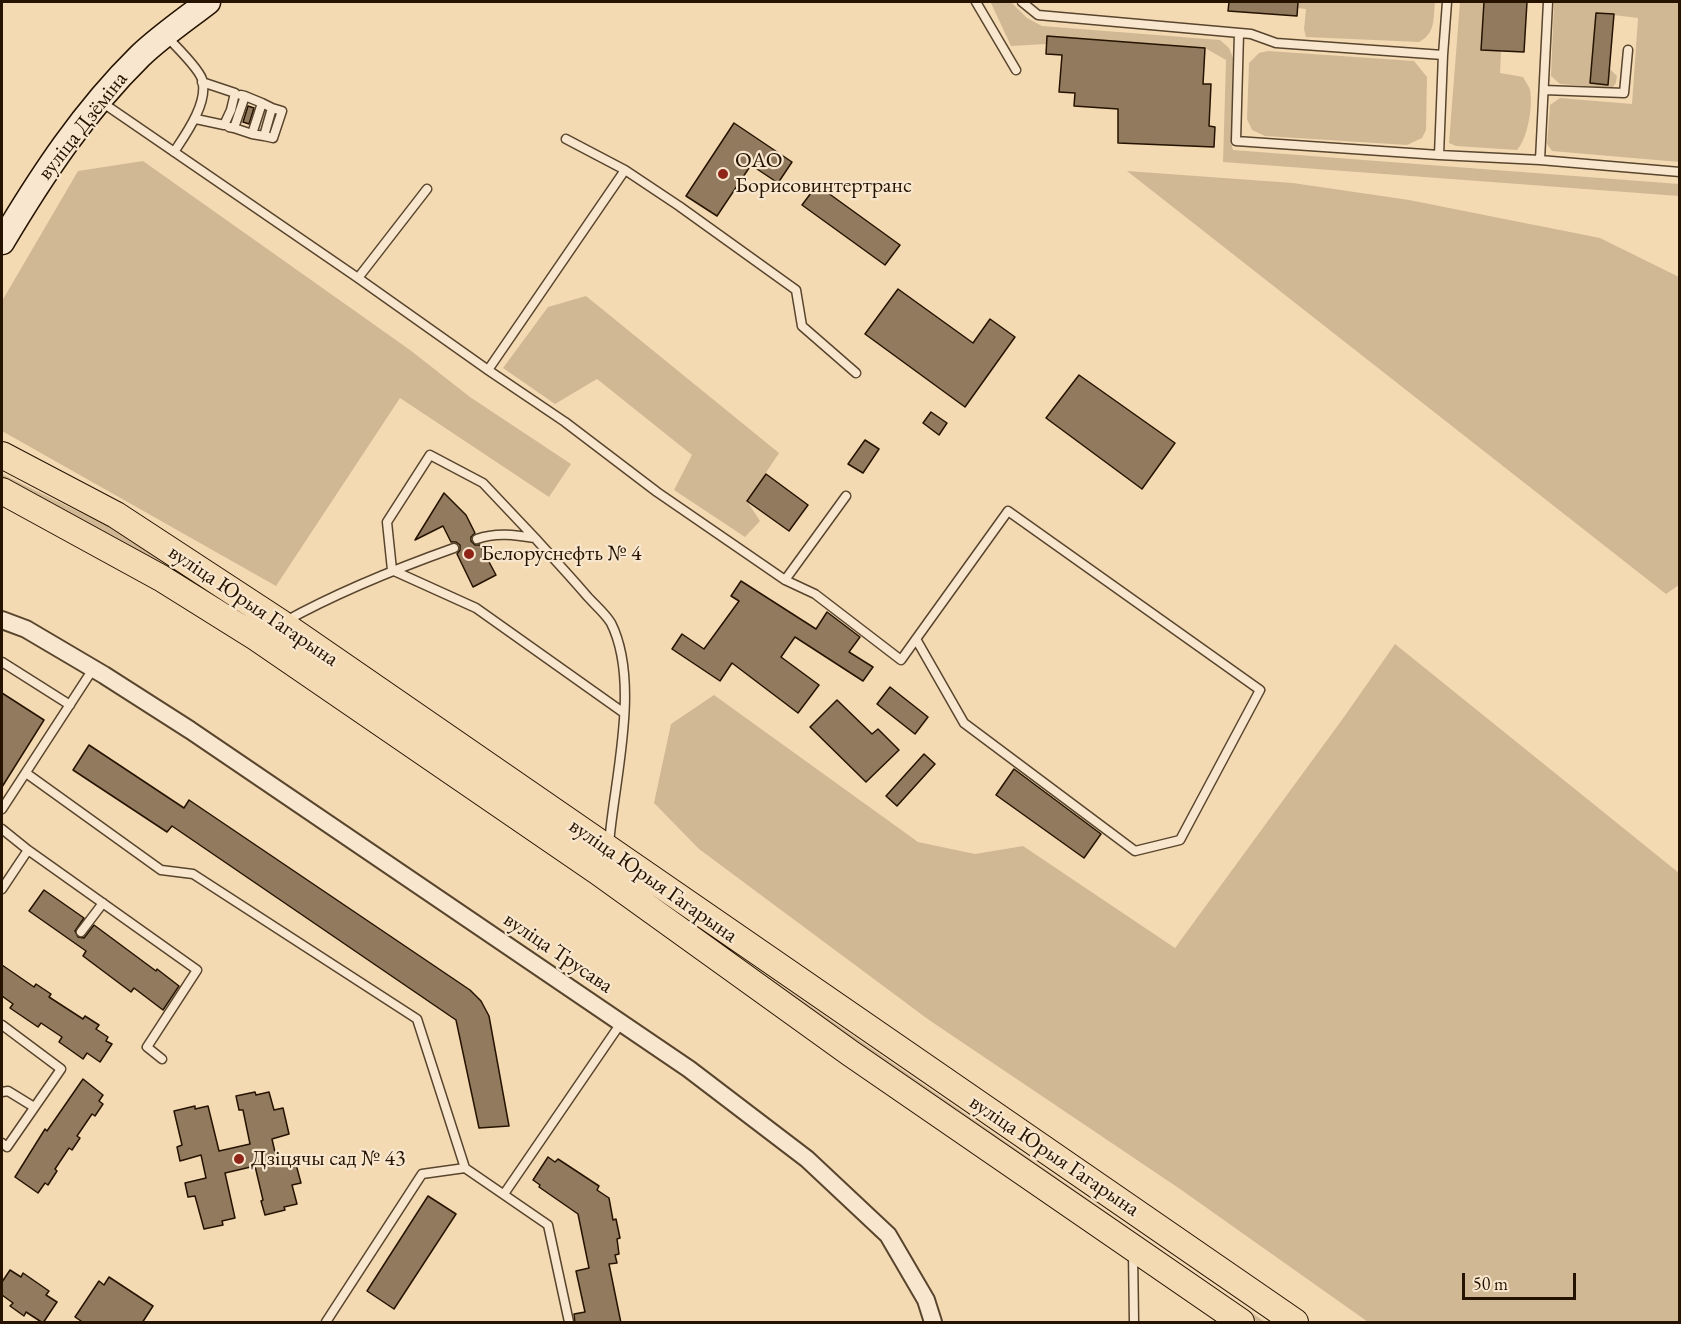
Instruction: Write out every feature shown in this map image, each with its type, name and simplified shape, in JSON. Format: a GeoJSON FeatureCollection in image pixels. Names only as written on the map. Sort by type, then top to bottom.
{"type":"FeatureCollection","features":[{"type":"Feature","properties":{"kind":"main road","name":"вуліца Дзёміна"},"geometry":{"type":"LineString","coordinates":[[2,242],[57,155],[98,100],[142,54],[208,2]]}},
{"type":"Feature","properties":{"kind":"main road","name":"вуліца Юрыя Гагарына"},"geometry":{"type":"LineString","coordinates":[[2,455],[116,516],[280,623],[1295,1323]]}},
{"type":"Feature","properties":{"kind":"main road","name":"вуліца Юрыя Гагарына"},"geometry":{"type":"LineString","coordinates":[[2,491],[161,578],[257,639],[597,871],[850,1053],[1241,1323]]}},
{"type":"Feature","properties":{"kind":"street","name":"вуліца Трусава"},"geometry":{"type":"LineString","coordinates":[[2,620],[26,629],[99,672],[200,737],[688,1069],[807,1159],[888,1235],[926,1300],[933,1323]]}},
{"type":"Feature","properties":{"kind":"lane"},"geometry":{"type":"LineString","coordinates":[[976,2],[1016,70]]}},
{"type":"Feature","properties":{"kind":"lane"},"geometry":{"type":"LineString","coordinates":[[1022,2],[1038,15],[1251,34],[1276,43],[1443,55]]}},
{"type":"Feature","properties":{"kind":"lane"},"geometry":{"type":"LineString","coordinates":[[1439,155],[1447,2]]}},
{"type":"Feature","properties":{"kind":"lane"},"geometry":{"type":"LineString","coordinates":[[1540,160],[1548,2]]}},
{"type":"Feature","properties":{"kind":"lane"},"geometry":{"type":"LineString","coordinates":[[1239,33],[1236,141],[1540,160],[1680,172]]}},
{"type":"Feature","properties":{"kind":"lane"},"geometry":{"type":"LineString","coordinates":[[166,35],[202,79],[202,92],[196,119],[174,152]]}},
{"type":"Feature","properties":{"kind":"lane"},"geometry":{"type":"LineString","coordinates":[[1544,90],[1624,93],[1628,50]]}},
{"type":"Feature","properties":{"kind":"lane"},"geometry":{"type":"LineString","coordinates":[[196,119],[264,136],[272,108],[245,96],[202,82]]}},
{"type":"Feature","properties":{"kind":"lane"},"geometry":{"type":"LineString","coordinates":[[224,125],[235,93]]}},
{"type":"Feature","properties":{"kind":"lane"},"geometry":{"type":"LineString","coordinates":[[234,129],[245,96]]}},
{"type":"Feature","properties":{"kind":"lane"},"geometry":{"type":"LineString","coordinates":[[98,100],[565,422],[657,492],[785,580],[815,594],[901,660],[916,639],[1008,511],[1260,690],[1180,840],[1135,851],[964,723],[916,639]]}},
{"type":"Feature","properties":{"kind":"lane"},"geometry":{"type":"LineString","coordinates":[[252,134],[262,103]]}},
{"type":"Feature","properties":{"kind":"lane"},"geometry":{"type":"LineString","coordinates":[[566,139],[625,170],[680,206],[796,290],[802,326],[856,373]]}},
{"type":"Feature","properties":{"kind":"lane"},"geometry":{"type":"LineString","coordinates":[[488,370],[625,170]]}},
{"type":"Feature","properties":{"kind":"lane"},"geometry":{"type":"LineString","coordinates":[[358,278],[427,189]]}},
{"type":"Feature","properties":{"kind":"lane"},"geometry":{"type":"LineString","coordinates":[[392,570],[387,522],[430,456],[483,483],[610,621],[619,643],[623,666],[624,713],[620,771],[608,850]]}},
{"type":"Feature","properties":{"kind":"lane"},"geometry":{"type":"LineString","coordinates":[[785,580],[846,496]]}},
{"type":"Feature","properties":{"kind":"lane"},"geometry":{"type":"LineString","coordinates":[[477,539],[488,535],[511,534],[535,538]]}},
{"type":"Feature","properties":{"kind":"lane"},"geometry":{"type":"LineString","coordinates":[[280,623],[392,570],[454,548]]}},
{"type":"Feature","properties":{"kind":"lane"},"geometry":{"type":"LineString","coordinates":[[392,570],[476,608],[624,713]]}},
{"type":"Feature","properties":{"kind":"lane"},"geometry":{"type":"LineString","coordinates":[[2,662],[70,705]]}},
{"type":"Feature","properties":{"kind":"lane"},"geometry":{"type":"LineString","coordinates":[[2,809],[70,705],[99,672]]}},
{"type":"Feature","properties":{"kind":"lane"},"geometry":{"type":"LineString","coordinates":[[26,772],[161,870],[193,874],[417,1019],[465,1168],[548,1225],[569,1323]]}},
{"type":"Feature","properties":{"kind":"lane"},"geometry":{"type":"LineString","coordinates":[[2,829],[196,970],[147,1047],[162,1059]]}},
{"type":"Feature","properties":{"kind":"lane"},"geometry":{"type":"LineString","coordinates":[[2,889],[28,850]]}},
{"type":"Feature","properties":{"kind":"lane"},"geometry":{"type":"LineString","coordinates":[[81,932],[103,903]]}},
{"type":"Feature","properties":{"kind":"lane"},"geometry":{"type":"LineString","coordinates":[[504,1194],[621,1023]]}},
{"type":"Feature","properties":{"kind":"lane"},"geometry":{"type":"LineString","coordinates":[[2,1025],[61,1069],[7,1147],[2,1143]]}},
{"type":"Feature","properties":{"kind":"lane"},"geometry":{"type":"LineString","coordinates":[[2,1092],[8,1091],[34,1107]]}},
{"type":"Feature","properties":{"kind":"lane"},"geometry":{"type":"LineString","coordinates":[[326,1322],[422,1174],[465,1168]]}},
{"type":"Feature","properties":{"kind":"lane"},"geometry":{"type":"LineString","coordinates":[[1133,1249],[1134,1323]]}},
{"type":"Feature","properties":{"kind":"shaded area"},"geometry":{"type":"Polygon","coordinates":[[[1011,2],[1027,18],[1042,26],[1220,40],[1229,48],[1233,58],[1231,143],[1233,150],[1679,184],[1679,196],[1223,162],[1226,60],[1205,48],[1047,37],[1046,44],[1011,46],[991,3],[1011,2]]]}},
{"type":"Feature","properties":{"kind":"shaded area"},"geometry":{"type":"Polygon","coordinates":[[[1298,2],[1435,2],[1434,20],[1431,30],[1419,42],[1306,37],[1304,29],[1306,9],[1298,8],[1298,2]]]}},
{"type":"Feature","properties":{"kind":"shaded area"},"geometry":{"type":"Polygon","coordinates":[[[1460,2],[1484,2],[1481,49],[1501,51],[1500,73],[1523,77],[1529,88],[1531,104],[1529,122],[1517,150],[1456,146],[1449,143],[1460,2]]]}},
{"type":"Feature","properties":{"kind":"shaded area"},"geometry":{"type":"Polygon","coordinates":[[[1554,2],[1679,2],[1679,162],[1552,151],[1547,144],[1550,105],[1560,98],[1632,104],[1638,18],[1596,13],[1590,83],[1608,85],[1609,68],[1617,76],[1612,88],[1560,84],[1551,76],[1554,2]]]}},
{"type":"Feature","properties":{"kind":"shaded area"},"geometry":{"type":"Polygon","coordinates":[[[1268,51],[1414,61],[1427,77],[1426,130],[1422,138],[1407,145],[1265,136],[1252,130],[1247,119],[1249,63],[1259,53],[1268,51]]]}},
{"type":"Feature","properties":{"kind":"shaded area"},"geometry":{"type":"Polygon","coordinates":[[[143,161],[410,350],[470,397],[571,464],[549,497],[400,398],[276,586],[2,431],[2,301],[78,171],[143,161]]]}},
{"type":"Feature","properties":{"kind":"shaded area"},"geometry":{"type":"Polygon","coordinates":[[[1127,171],[1293,183],[1409,200],[1600,238],[1679,277],[1679,585],[1666,594],[1127,171]]]}},
{"type":"Feature","properties":{"kind":"shaded area"},"geometry":{"type":"Polygon","coordinates":[[[586,296],[779,453],[747,501],[760,521],[745,537],[674,490],[692,455],[597,379],[555,404],[503,368],[548,307],[586,296]]]}},
{"type":"Feature","properties":{"kind":"shaded area"},"geometry":{"type":"Polygon","coordinates":[[[2,474],[118,531],[193,577],[1265,1322],[1258,1322],[233,609],[2,482],[2,474]]]}},
{"type":"Feature","properties":{"kind":"shaded area"},"geometry":{"type":"Polygon","coordinates":[[[1395,644],[1679,873],[1679,1322],[1368,1322],[1180,1189],[929,1020],[699,849],[654,803],[671,724],[714,695],[918,842],[975,854],[1023,846],[1175,948],[1395,644]]]}},
{"type":"Feature","properties":{"kind":"building"},"geometry":{"type":"Polygon","coordinates":[[[1229,2],[1298,2],[1297,16],[1228,11],[1229,2]]]}},
{"type":"Feature","properties":{"kind":"building"},"geometry":{"type":"Polygon","coordinates":[[[1484,2],[1527,2],[1524,52],[1481,50],[1484,2]]]}},
{"type":"Feature","properties":{"kind":"building"},"geometry":{"type":"Polygon","coordinates":[[[1596,13],[1614,14],[1608,85],[1590,83],[1596,13]]]}},
{"type":"Feature","properties":{"kind":"building"},"geometry":{"type":"Polygon","coordinates":[[[1047,36],[1205,48],[1203,84],[1211,84],[1209,126],[1215,127],[1214,147],[1118,143],[1118,109],[1074,106],[1075,93],[1059,92],[1062,55],[1046,54],[1047,36]]]}},
{"type":"Feature","properties":{"kind":"building"},"geometry":{"type":"Polygon","coordinates":[[[248,106],[254,108],[249,124],[243,122],[248,106]]]}},
{"type":"Feature","properties":{"kind":"building","name":"ОАО Борисовинтертранс"},"geometry":{"type":"Polygon","coordinates":[[[734,123],[792,162],[778,183],[751,165],[717,216],[686,196],[734,123]]]}},
{"type":"Feature","properties":{"kind":"building"},"geometry":{"type":"Polygon","coordinates":[[[817,185],[900,245],[885,265],[802,205],[817,185]]]}},
{"type":"Feature","properties":{"kind":"building"},"geometry":{"type":"Polygon","coordinates":[[[898,289],[973,343],[990,319],[1015,337],[965,407],[865,334],[898,289]]]}},
{"type":"Feature","properties":{"kind":"building"},"geometry":{"type":"Polygon","coordinates":[[[1079,375],[1175,443],[1142,489],[1046,418],[1079,375]]]}},
{"type":"Feature","properties":{"kind":"building"},"geometry":{"type":"Polygon","coordinates":[[[931,412],[947,423],[939,435],[923,423],[931,412]]]}},
{"type":"Feature","properties":{"kind":"building"},"geometry":{"type":"Polygon","coordinates":[[[865,440],[879,449],[863,473],[848,464],[865,440]]]}},
{"type":"Feature","properties":{"kind":"building"},"geometry":{"type":"Polygon","coordinates":[[[766,474],[808,505],[789,531],[747,501],[766,474]]]}},
{"type":"Feature","properties":{"kind":"building"},"geometry":{"type":"Polygon","coordinates":[[[444,493],[466,515],[475,533],[471,541],[475,545],[480,545],[496,575],[473,587],[457,554],[460,545],[451,542],[443,526],[415,540],[444,493]]]}},
{"type":"Feature","properties":{"kind":"building"},"geometry":{"type":"Polygon","coordinates":[[[741,581],[816,629],[827,612],[860,637],[849,652],[873,667],[863,681],[795,637],[781,657],[819,685],[798,713],[732,663],[720,681],[672,649],[682,634],[704,649],[739,601],[731,596],[741,581]]]}},
{"type":"Feature","properties":{"kind":"building"},"geometry":{"type":"Polygon","coordinates":[[[890,687],[928,717],[915,734],[877,704],[890,687]]]}},
{"type":"Feature","properties":{"kind":"building"},"geometry":{"type":"Polygon","coordinates":[[[2,693],[44,720],[2,787],[2,693]]]}},
{"type":"Feature","properties":{"kind":"building"},"geometry":{"type":"Polygon","coordinates":[[[837,700],[872,734],[878,729],[899,750],[866,782],[810,727],[837,700]]]}},
{"type":"Feature","properties":{"kind":"building"},"geometry":{"type":"Polygon","coordinates":[[[89,745],[184,808],[189,800],[470,990],[481,1001],[489,1016],[509,1126],[479,1128],[456,1020],[172,826],[167,832],[73,770],[89,745]]]}},
{"type":"Feature","properties":{"kind":"building"},"geometry":{"type":"Polygon","coordinates":[[[924,754],[935,764],[897,806],[886,796],[924,754]]]}},
{"type":"Feature","properties":{"kind":"building"},"geometry":{"type":"Polygon","coordinates":[[[1014,769],[1101,834],[1084,858],[996,795],[1014,769]]]}},
{"type":"Feature","properties":{"kind":"building"},"geometry":{"type":"Polygon","coordinates":[[[44,890],[84,918],[75,931],[78,937],[84,938],[94,925],[179,986],[163,1010],[134,988],[131,992],[83,956],[86,951],[29,911],[44,890]]]}},
{"type":"Feature","properties":{"kind":"building"},"geometry":{"type":"Polygon","coordinates":[[[2,965],[34,987],[36,984],[51,994],[49,997],[83,1019],[85,1016],[99,1025],[96,1029],[108,1037],[106,1041],[112,1044],[100,1062],[87,1053],[83,1059],[59,1042],[62,1037],[41,1023],[38,1027],[10,1008],[13,1004],[2,996],[2,965]]]}},
{"type":"Feature","properties":{"kind":"building"},"geometry":{"type":"Polygon","coordinates":[[[83,1079],[103,1095],[99,1101],[103,1104],[95,1116],[92,1114],[77,1136],[80,1138],[72,1150],[69,1148],[55,1169],[57,1171],[48,1185],[45,1183],[38,1193],[15,1177],[45,1129],[47,1131],[83,1079]]]}},
{"type":"Feature","properties":{"kind":"building","name":"Дзіцячы сад № 43"},"geometry":{"type":"Polygon","coordinates":[[[255,1092],[256,1095],[269,1092],[274,1110],[283,1108],[289,1134],[272,1139],[277,1161],[294,1157],[301,1183],[292,1185],[297,1204],[265,1215],[255,1166],[225,1173],[235,1218],[222,1221],[223,1225],[204,1229],[195,1196],[188,1197],[185,1183],[206,1178],[201,1155],[180,1161],[177,1147],[182,1145],[174,1111],[195,1106],[195,1109],[208,1106],[219,1151],[250,1144],[243,1110],[239,1110],[236,1096],[255,1092]]]}},
{"type":"Feature","properties":{"kind":"building"},"geometry":{"type":"Polygon","coordinates":[[[548,1157],[555,1162],[558,1159],[599,1186],[597,1190],[609,1198],[613,1220],[616,1219],[620,1238],[617,1239],[619,1254],[615,1255],[617,1263],[609,1264],[621,1323],[575,1323],[574,1314],[585,1312],[576,1271],[589,1268],[578,1214],[539,1187],[540,1185],[533,1180],[548,1157]]]}},
{"type":"Feature","properties":{"kind":"building"},"geometry":{"type":"Polygon","coordinates":[[[428,1196],[456,1214],[394,1309],[367,1291],[428,1196]]]}},
{"type":"Feature","properties":{"kind":"building"},"geometry":{"type":"Polygon","coordinates":[[[10,1270],[21,1277],[23,1273],[49,1291],[46,1295],[57,1302],[43,1323],[26,1312],[24,1316],[10,1306],[13,1303],[2,1295],[2,1282],[10,1270]]]}},
{"type":"Feature","properties":{"kind":"building"},"geometry":{"type":"Polygon","coordinates":[[[109,1277],[153,1306],[142,1323],[84,1323],[75,1317],[99,1281],[104,1285],[109,1277]]]}},
{"type":"Feature","properties":{"kind":"place","name":"ОАО Борисовинтертранс"},"geometry":{"type":"Point","coordinates":[723,174]}},
{"type":"Feature","properties":{"kind":"place","name":"Белоруснефть № 4"},"geometry":{"type":"Point","coordinates":[469,554]}},
{"type":"Feature","properties":{"kind":"place","name":"Дзіцячы сад № 43"},"geometry":{"type":"Point","coordinates":[239,1159]}}]}
